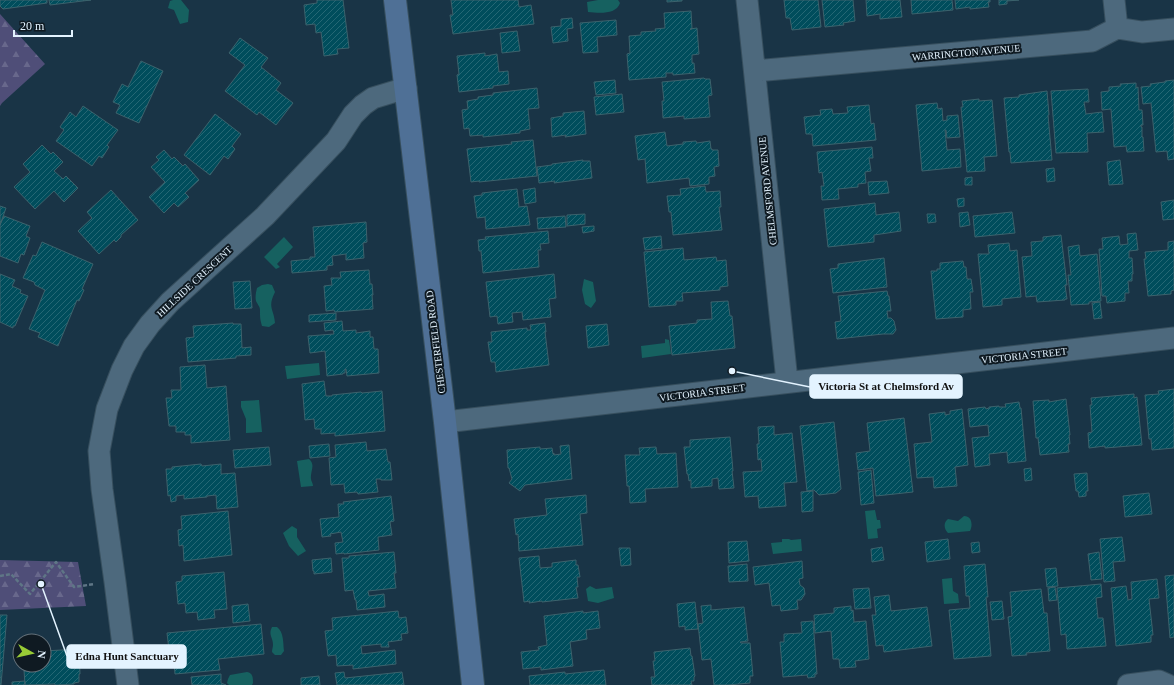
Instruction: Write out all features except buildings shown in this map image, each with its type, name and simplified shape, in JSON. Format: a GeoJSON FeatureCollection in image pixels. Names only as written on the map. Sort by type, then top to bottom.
{"type":"FeatureCollection","features":[{"type":"Feature","properties":{"kind":"street","name":"CHESTERFIELD ROAD"},"geometry":{"type":"LineString","coordinates":[[395,0],[445,422],[473,685]]}},
{"type":"Feature","properties":{"kind":"street","name":"CHELMSFORD AVENUE"},"geometry":{"type":"LineString","coordinates":[[747,0],[787,382]]}},
{"type":"Feature","properties":{"kind":"street"},"geometry":{"type":"LineString","coordinates":[[1114,0],[1117,28],[1142,32],[1174,29]]}},
{"type":"Feature","properties":{"kind":"street","name":"WARRINGTON AVENUE"},"geometry":{"type":"LineString","coordinates":[[755,71],[1092,41],[1117,28]]}},
{"type":"Feature","properties":{"kind":"street","name":"HILLSIDE CRESCENT"},"geometry":{"type":"LineString","coordinates":[[128,685],[102,489],[99,451],[107,409],[122,370],[134,346],[150,324],[168,304],[265,216],[336,141],[348,120],[363,105],[373,98],[406,88]]}},
{"type":"Feature","properties":{"kind":"street","name":"VICTORIA STREET"},"geometry":{"type":"LineString","coordinates":[[445,422],[1174,338]]}},
{"type":"Feature","properties":{"kind":"street"},"geometry":{"type":"LineString","coordinates":[[1128,685],[1159,681],[1168,685]]}},
{"type":"Feature","properties":{"kind":"path"},"geometry":{"type":"LineString","coordinates":[[0,576],[11,574],[30,594],[56,562],[74,587],[115,582]]}},
{"type":"Feature","properties":{"kind":"green space"},"geometry":{"type":"Polygon","coordinates":[[[0,14],[45,64],[0,106],[0,14]]]}},
{"type":"Feature","properties":{"kind":"green space"},"geometry":{"type":"Polygon","coordinates":[[[0,560],[78,562],[86,606],[0,610],[0,560]]]}},
{"type":"Feature","properties":{"kind":"shaded area"},"geometry":{"type":"Polygon","coordinates":[[[181,0],[189,10],[188,22],[180,24],[174,10],[168,8],[170,1],[181,0]]]}},
{"type":"Feature","properties":{"kind":"shaded area"},"geometry":{"type":"Polygon","coordinates":[[[598,0],[618,0],[620,3],[615,10],[602,13],[588,12],[587,2],[598,0]]]}},
{"type":"Feature","properties":{"kind":"shaded area"},"geometry":{"type":"Polygon","coordinates":[[[284,237],[293,247],[277,264],[280,267],[276,269],[264,257],[284,237]]]}},
{"type":"Feature","properties":{"kind":"shaded area"},"geometry":{"type":"Polygon","coordinates":[[[584,279],[593,282],[596,301],[591,308],[585,304],[582,290],[584,279]]]}},
{"type":"Feature","properties":{"kind":"shaded area"},"geometry":{"type":"Polygon","coordinates":[[[268,284],[272,285],[275,292],[271,305],[275,323],[269,327],[262,326],[260,309],[256,301],[257,288],[268,284]]]}},
{"type":"Feature","properties":{"kind":"shaded area"},"geometry":{"type":"Polygon","coordinates":[[[665,339],[669,340],[671,354],[642,358],[641,346],[665,343],[665,339]]]}},
{"type":"Feature","properties":{"kind":"shaded area"},"geometry":{"type":"Polygon","coordinates":[[[319,363],[320,375],[287,379],[285,366],[319,363]]]}},
{"type":"Feature","properties":{"kind":"shaded area"},"geometry":{"type":"Polygon","coordinates":[[[259,400],[262,432],[246,433],[246,419],[241,407],[241,401],[259,400]]]}},
{"type":"Feature","properties":{"kind":"shaded area"},"geometry":{"type":"Polygon","coordinates":[[[309,459],[312,464],[311,479],[313,486],[301,487],[297,461],[309,459]]]}},
{"type":"Feature","properties":{"kind":"shaded area"},"geometry":{"type":"Polygon","coordinates":[[[875,510],[877,520],[880,520],[881,528],[877,529],[878,538],[868,539],[865,511],[875,510]]]}},
{"type":"Feature","properties":{"kind":"shaded area"},"geometry":{"type":"Polygon","coordinates":[[[964,516],[967,516],[971,521],[970,531],[948,533],[945,522],[948,519],[958,521],[964,516]]]}},
{"type":"Feature","properties":{"kind":"shaded area"},"geometry":{"type":"Polygon","coordinates":[[[292,526],[297,529],[297,537],[306,551],[298,556],[289,546],[283,533],[292,526]]]}},
{"type":"Feature","properties":{"kind":"shaded area"},"geometry":{"type":"Polygon","coordinates":[[[782,539],[801,539],[802,551],[773,554],[771,543],[782,542],[782,539]]]}},
{"type":"Feature","properties":{"kind":"shaded area"},"geometry":{"type":"Polygon","coordinates":[[[952,578],[953,591],[958,594],[959,603],[944,604],[942,579],[952,578]]]}},
{"type":"Feature","properties":{"kind":"shaded area"},"geometry":{"type":"Polygon","coordinates":[[[590,586],[596,589],[612,587],[614,598],[598,603],[588,601],[586,589],[590,586]]]}},
{"type":"Feature","properties":{"kind":"shaded area"},"geometry":{"type":"Polygon","coordinates":[[[272,627],[277,627],[282,635],[284,651],[281,655],[275,655],[272,652],[273,642],[270,632],[272,627]]]}},
{"type":"Feature","properties":{"kind":"shaded area"},"geometry":{"type":"Polygon","coordinates":[[[247,672],[252,676],[252,685],[229,685],[227,683],[230,675],[247,672]]]}},
{"type":"Feature","properties":{"kind":"place","name":"Victoria St at Chelmsford Av"},"geometry":{"type":"Point","coordinates":[732,371]}},
{"type":"Feature","properties":{"kind":"place","name":"Edna Hunt Sanctuary"},"geometry":{"type":"Point","coordinates":[41,584]}}]}
